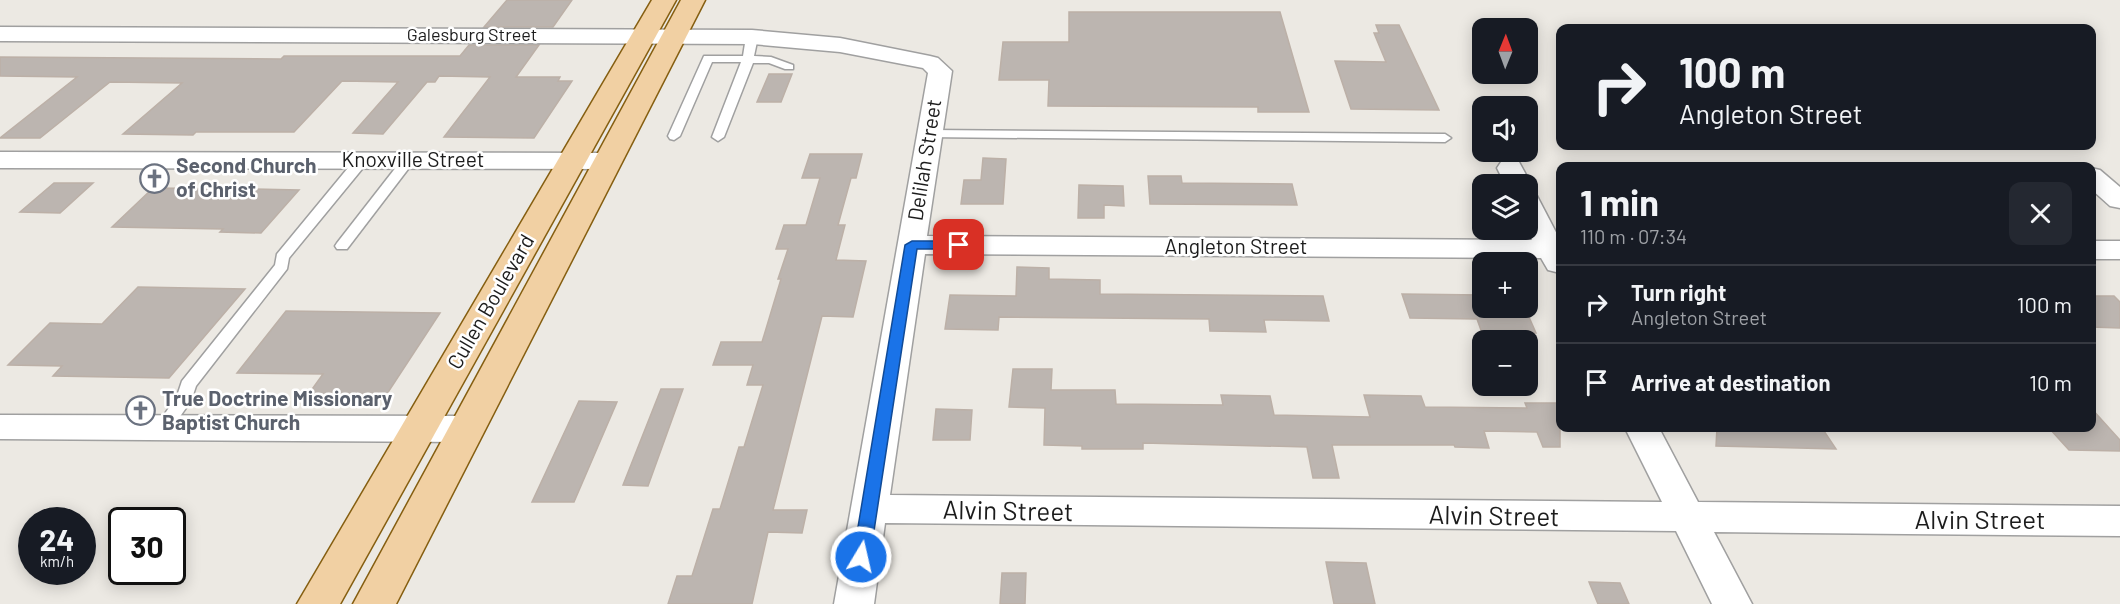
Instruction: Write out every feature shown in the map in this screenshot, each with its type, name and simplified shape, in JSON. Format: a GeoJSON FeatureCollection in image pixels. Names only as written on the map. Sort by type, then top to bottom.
{"type":"FeatureCollection","features":[{"type":"Feature","properties":{"kind":"main road","name":"Cullen Boulevard"},"geometry":{"type":"LineString","coordinates":[[374,604],[609,160],[659,35],[664,0]]}},
{"type":"Feature","properties":{"kind":"main road","name":"Cullen Boulevard"},"geometry":{"type":"LineString","coordinates":[[318,604],[572,160],[659,35],[693,0]]}},
{"type":"Feature","properties":{"kind":"street","name":"Galesburg Street"},"geometry":{"type":"LineString","coordinates":[[0,34],[752,36],[840,45],[930,63],[940,71]]}},
{"type":"Feature","properties":{"kind":"street","name":"Delilah Street"},"geometry":{"type":"LineString","coordinates":[[854,604],[940,71]]}},
{"type":"Feature","properties":{"kind":"street","name":"Knoxville Street"},"geometry":{"type":"LineString","coordinates":[[0,160],[609,160]]}},
{"type":"Feature","properties":{"kind":"street"},"geometry":{"type":"LineString","coordinates":[[2096,180],[2120,200]]}},
{"type":"Feature","properties":{"kind":"street"},"geometry":{"type":"LineString","coordinates":[[1538,221],[1556,253]]}},
{"type":"Feature","properties":{"kind":"street","name":"Angleton Street"},"geometry":{"type":"LineString","coordinates":[[912,245],[1556,255]]}},
{"type":"Feature","properties":{"kind":"street"},"geometry":{"type":"LineString","coordinates":[[2096,250],[2120,250]]}},
{"type":"Feature","properties":{"kind":"street"},"geometry":{"type":"LineString","coordinates":[[0,427],[466,429]]}},
{"type":"Feature","properties":{"kind":"street"},"geometry":{"type":"LineString","coordinates":[[1644,432],[1732,604]]}},
{"type":"Feature","properties":{"kind":"street","name":"Alvin Street"},"geometry":{"type":"LineString","coordinates":[[869,510],[2120,520]]}},
{"type":"Feature","properties":{"kind":"lane"},"geometry":{"type":"LineString","coordinates":[[718,137],[748,60],[752,36]]}},
{"type":"Feature","properties":{"kind":"lane"},"geometry":{"type":"LineString","coordinates":[[674,136],[708,58],[771,60],[789,67]]}},
{"type":"Feature","properties":{"kind":"lane"},"geometry":{"type":"LineString","coordinates":[[930,135],[1444,138]]}},
{"type":"Feature","properties":{"kind":"lane"},"geometry":{"type":"LineString","coordinates":[[163,428],[185,397],[188,385],[282,266],[282,257],[362,160]]}},
{"type":"Feature","properties":{"kind":"lane"},"geometry":{"type":"LineString","coordinates":[[342,246],[410,160]]}},
{"type":"Feature","properties":{"kind":"building"},"geometry":{"type":"Polygon","coordinates":[[[507,0],[572,0],[553,27],[484,27],[507,0]]]}},
{"type":"Feature","properties":{"kind":"building"},"geometry":{"type":"Polygon","coordinates":[[[1069,12],[1280,12],[1309,112],[1258,112],[1258,107],[1048,106],[1049,80],[999,80],[1003,42],[1069,42],[1069,12]]]}},
{"type":"Feature","properties":{"kind":"building"},"geometry":{"type":"Polygon","coordinates":[[[1376,25],[1399,25],[1439,110],[1351,109],[1335,61],[1386,62],[1374,33],[1379,33],[1376,25]]]}},
{"type":"Feature","properties":{"kind":"building"},"geometry":{"type":"Polygon","coordinates":[[[469,45],[539,45],[516,77],[560,77],[558,81],[572,81],[534,138],[444,137],[490,77],[439,76],[435,82],[427,82],[383,134],[353,133],[398,82],[342,81],[294,132],[196,132],[193,135],[123,134],[182,83],[110,82],[40,138],[0,138],[77,77],[0,76],[0,57],[281,59],[284,56],[460,56],[469,45]]]}},
{"type":"Feature","properties":{"kind":"building"},"geometry":{"type":"Polygon","coordinates":[[[769,74],[792,74],[781,102],[757,102],[769,74]]]}},
{"type":"Feature","properties":{"kind":"building"},"geometry":{"type":"Polygon","coordinates":[[[810,154],[862,154],[856,178],[851,178],[838,225],[845,225],[836,260],[866,261],[853,317],[822,316],[773,510],[807,510],[802,533],[768,532],[752,604],[668,604],[677,576],[692,576],[713,509],[720,509],[739,447],[744,447],[763,385],[747,385],[753,365],[713,365],[721,342],[762,342],[788,249],[776,249],[784,225],[806,225],[820,178],[802,178],[810,154]]]}},
{"type":"Feature","properties":{"kind":"building"},"geometry":{"type":"Polygon","coordinates":[[[983,158],[1006,159],[1003,204],[961,204],[964,180],[981,180],[983,158]]]}},
{"type":"Feature","properties":{"kind":"building"},"geometry":{"type":"Polygon","coordinates":[[[1148,176],[1181,176],[1182,183],[1292,184],[1297,205],[1150,204],[1148,176]]]}},
{"type":"Feature","properties":{"kind":"building"},"geometry":{"type":"Polygon","coordinates":[[[54,183],[93,183],[60,213],[20,212],[54,183]]]}},
{"type":"Feature","properties":{"kind":"building"},"geometry":{"type":"Polygon","coordinates":[[[1079,185],[1123,186],[1124,206],[1104,205],[1104,218],[1078,218],[1079,185]]]}},
{"type":"Feature","properties":{"kind":"building"},"geometry":{"type":"Polygon","coordinates":[[[153,188],[299,190],[261,233],[220,232],[223,229],[112,227],[153,188]]]}},
{"type":"Feature","properties":{"kind":"building"},"geometry":{"type":"Polygon","coordinates":[[[1017,267],[1049,268],[1049,279],[1100,280],[1100,294],[1323,296],[1329,321],[1264,320],[1266,332],[1210,331],[1209,319],[999,317],[998,330],[945,329],[950,295],[1016,296],[1017,267]]]}},
{"type":"Feature","properties":{"kind":"building"},"geometry":{"type":"Polygon","coordinates":[[[138,287],[245,289],[169,378],[53,376],[62,366],[8,365],[50,323],[102,324],[138,287]]]}},
{"type":"Feature","properties":{"kind":"building"},"geometry":{"type":"Polygon","coordinates":[[[1402,294],[1472,295],[1472,318],[1529,318],[1535,330],[1481,330],[1477,319],[1410,318],[1402,294]]]}},
{"type":"Feature","properties":{"kind":"building"},"geometry":{"type":"Polygon","coordinates":[[[2096,296],[2114,296],[2120,302],[2120,328],[2096,327],[2096,296]]]}},
{"type":"Feature","properties":{"kind":"building"},"geometry":{"type":"Polygon","coordinates":[[[286,311],[440,313],[383,400],[305,399],[323,374],[237,373],[286,311]]]}},
{"type":"Feature","properties":{"kind":"building"},"geometry":{"type":"Polygon","coordinates":[[[1013,369],[1052,369],[1051,390],[1115,390],[1116,404],[1223,405],[1221,395],[1270,396],[1274,415],[1370,417],[1364,395],[1421,396],[1425,407],[1527,408],[1525,403],[1556,403],[1556,432],[1560,432],[1560,447],[1543,447],[1537,432],[1484,431],[1489,448],[1455,447],[1454,445],[1332,445],[1339,478],[1313,478],[1307,447],[1143,443],[1143,449],[1082,449],[1082,446],[1044,445],[1045,408],[1009,407],[1013,369]]]}},
{"type":"Feature","properties":{"kind":"building"},"geometry":{"type":"Polygon","coordinates":[[[661,389],[683,389],[648,486],[623,485],[661,389]]]}},
{"type":"Feature","properties":{"kind":"building"},"geometry":{"type":"Polygon","coordinates":[[[579,401],[617,402],[574,502],[532,502],[579,401]]]}},
{"type":"Feature","properties":{"kind":"building"},"geometry":{"type":"Polygon","coordinates":[[[936,409],[972,410],[970,440],[933,440],[936,409]]]}},
{"type":"Feature","properties":{"kind":"building"},"geometry":{"type":"Polygon","coordinates":[[[2096,414],[2120,440],[2120,451],[2069,450],[2053,432],[2096,432],[2096,414]]]}},
{"type":"Feature","properties":{"kind":"building"},"geometry":{"type":"Polygon","coordinates":[[[1717,432],[1825,432],[1836,449],[1716,446],[1717,432]]]}},
{"type":"Feature","properties":{"kind":"building"},"geometry":{"type":"Polygon","coordinates":[[[1326,562],[1366,563],[1375,604],[1334,604],[1326,562]]]}},
{"type":"Feature","properties":{"kind":"building"},"geometry":{"type":"Polygon","coordinates":[[[1002,573],[1026,573],[1025,604],[1000,604],[1002,573]]]}},
{"type":"Feature","properties":{"kind":"building"},"geometry":{"type":"Polygon","coordinates":[[[1589,582],[1620,583],[1629,604],[1598,604],[1589,582]]]}},
{"type":"Feature","properties":{"kind":"place","name":"Second Church of Christ"},"geometry":{"type":"Point","coordinates":[155,178]}},
{"type":"Feature","properties":{"kind":"place","name":"True Doctrine Missionary Baptist Church"},"geometry":{"type":"Point","coordinates":[141,411]}},
{"type":"Feature","properties":{"kind":"route"},"geometry":{"type":"LineString","coordinates":[[861,557],[912,245],[959,245]]}}]}
